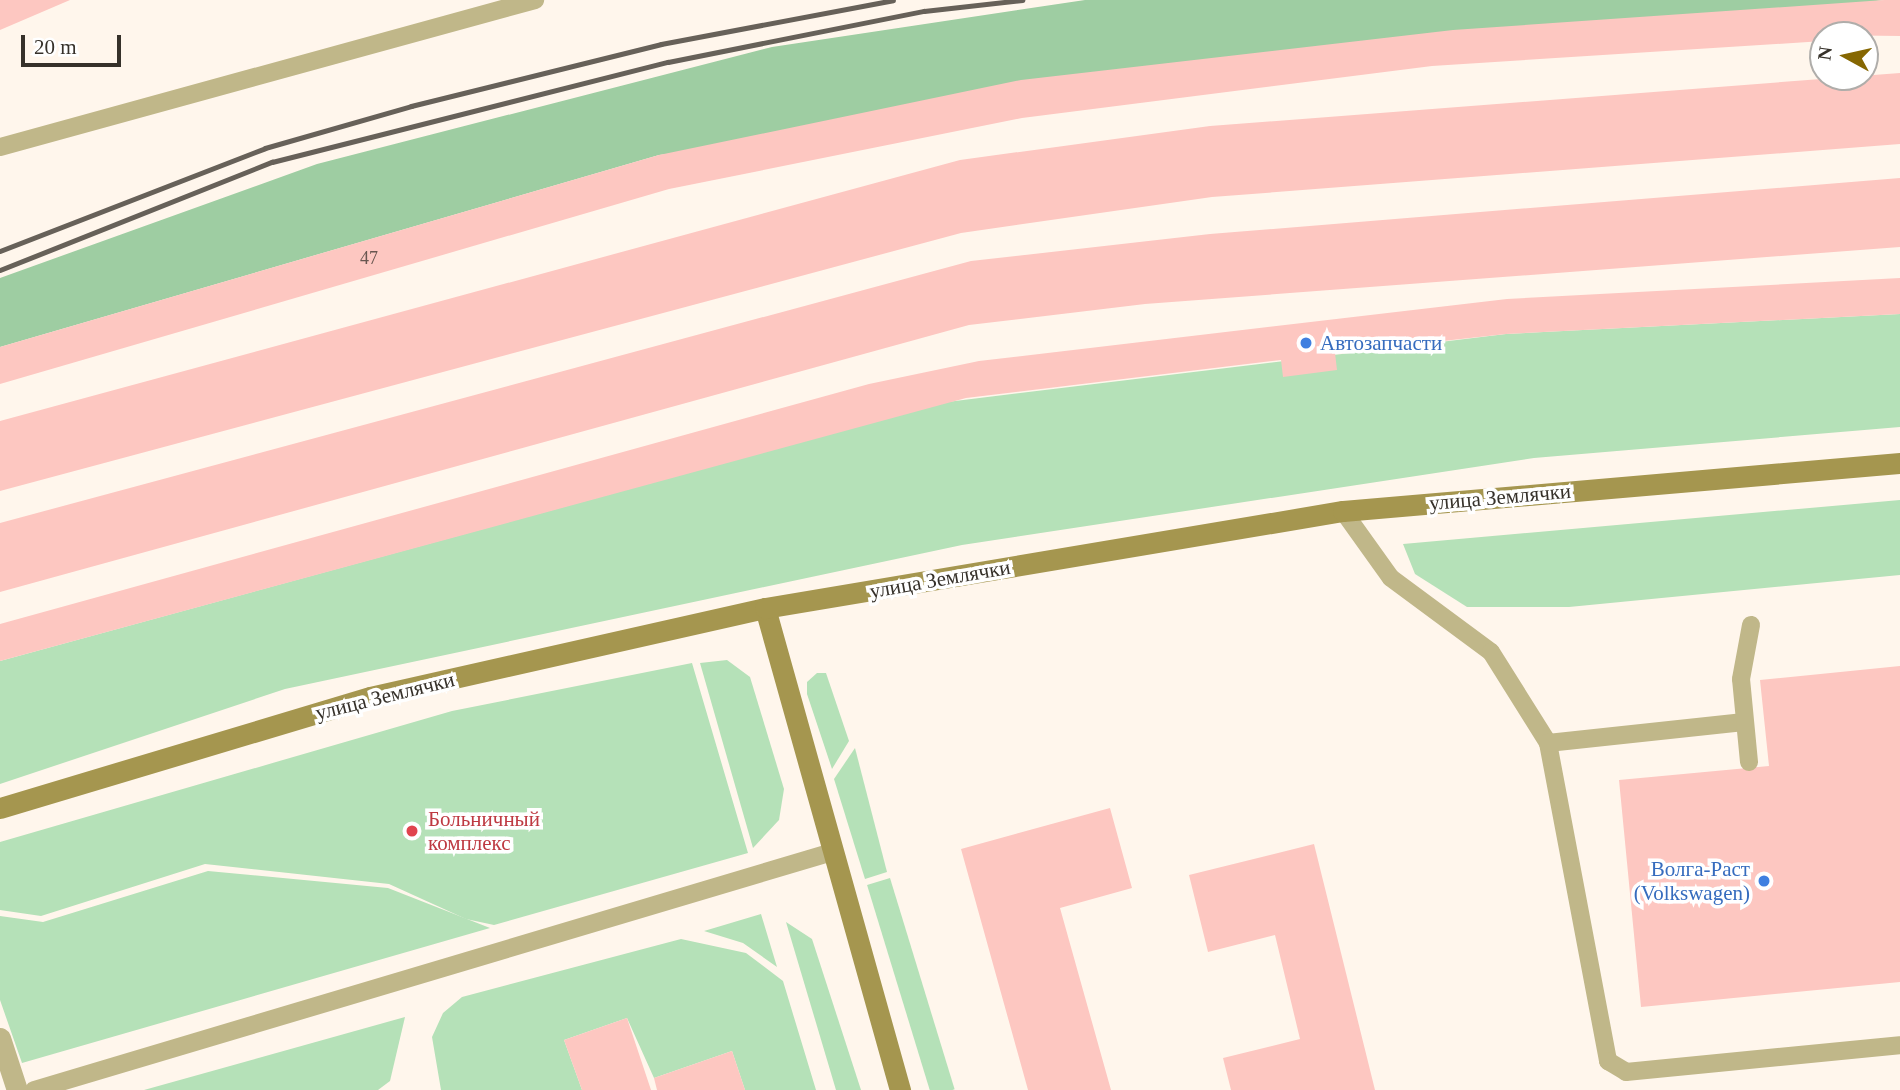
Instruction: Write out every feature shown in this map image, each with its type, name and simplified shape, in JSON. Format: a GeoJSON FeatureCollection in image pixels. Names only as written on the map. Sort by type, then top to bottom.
{"type":"FeatureCollection","features":[{"type":"Feature","properties":{"kind":"main road","name":"улица Землячки"},"geometry":{"type":"LineString","coordinates":[[0,808],[370,697],[765,608],[1343,511],[1900,463]]}},
{"type":"Feature","properties":{"kind":"main road"},"geometry":{"type":"LineString","coordinates":[[765,608],[829,853],[900,1090]]}},
{"type":"Feature","properties":{"kind":"street"},"geometry":{"type":"LineString","coordinates":[[0,1038],[17,1090]]}},
{"type":"Feature","properties":{"kind":"lane"},"geometry":{"type":"LineString","coordinates":[[0,147],[535,0]]}},
{"type":"Feature","properties":{"kind":"lane"},"geometry":{"type":"LineString","coordinates":[[1343,511],[1391,578],[1491,652],[1548,743],[1608,1061],[1626,1072],[1900,1045]]}},
{"type":"Feature","properties":{"kind":"lane"},"geometry":{"type":"LineString","coordinates":[[1749,762],[1741,679],[1751,625]]}},
{"type":"Feature","properties":{"kind":"lane"},"geometry":{"type":"LineString","coordinates":[[1548,743],[1744,722]]}},
{"type":"Feature","properties":{"kind":"lane"},"geometry":{"type":"LineString","coordinates":[[34,1090],[829,853]]}},
{"type":"Feature","properties":{"kind":"green space"},"geometry":{"type":"Polygon","coordinates":[[[1085,0],[1884,0],[659,155],[0,347],[0,278],[317,164],[772,47],[1085,0]]]}},
{"type":"Feature","properties":{"kind":"green space"},"geometry":{"type":"Polygon","coordinates":[[[1900,314],[1900,427],[1534,458],[962,545],[285,689],[0,784],[0,661],[947,402],[1506,334],[1900,314]]]}},
{"type":"Feature","properties":{"kind":"green space"},"geometry":{"type":"Polygon","coordinates":[[[1900,500],[1900,575],[1569,607],[1467,607],[1415,574],[1403,544],[1900,500]]]}},
{"type":"Feature","properties":{"kind":"green space"},"geometry":{"type":"Polygon","coordinates":[[[727,660],[750,677],[784,789],[779,820],[753,848],[700,663],[727,660]]]}},
{"type":"Feature","properties":{"kind":"green space"},"geometry":{"type":"Polygon","coordinates":[[[692,663],[748,853],[494,925],[466,919],[389,884],[205,864],[41,916],[0,910],[0,842],[452,711],[692,663]]]}},
{"type":"Feature","properties":{"kind":"green space"},"geometry":{"type":"Polygon","coordinates":[[[817,673],[826,673],[849,741],[832,769],[807,694],[807,682],[817,673]]]}},
{"type":"Feature","properties":{"kind":"green space"},"geometry":{"type":"Polygon","coordinates":[[[855,748],[887,872],[865,879],[834,779],[855,748]]]}},
{"type":"Feature","properties":{"kind":"green space"},"geometry":{"type":"Polygon","coordinates":[[[208,871],[388,888],[490,928],[22,1063],[0,1000],[0,916],[43,922],[208,871]]]}},
{"type":"Feature","properties":{"kind":"green space"},"geometry":{"type":"Polygon","coordinates":[[[890,878],[955,1089],[930,1090],[867,885],[890,878]]]}},
{"type":"Feature","properties":{"kind":"green space"},"geometry":{"type":"Polygon","coordinates":[[[761,914],[777,967],[743,943],[704,931],[761,914]]]}},
{"type":"Feature","properties":{"kind":"green space"},"geometry":{"type":"Polygon","coordinates":[[[786,922],[812,939],[861,1090],[836,1090],[786,922]]]}},
{"type":"Feature","properties":{"kind":"green space"},"geometry":{"type":"Polygon","coordinates":[[[681,939],[746,953],[783,981],[816,1090],[745,1090],[732,1051],[654,1078],[627,1018],[564,1040],[582,1090],[441,1090],[432,1037],[443,1013],[462,997],[681,939]]]}},
{"type":"Feature","properties":{"kind":"green space"},"geometry":{"type":"Polygon","coordinates":[[[405,1017],[390,1081],[378,1090],[144,1090],[405,1017]]]}},
{"type":"Feature","properties":{"kind":"building"},"geometry":{"type":"Polygon","coordinates":[[[0,0],[70,0],[0,30],[0,0]]]}},
{"type":"Feature","properties":{"kind":"building"},"geometry":{"type":"Polygon","coordinates":[[[1900,0],[1900,36],[1879,36],[1879,21],[1809,21],[1809,42],[1432,66],[1022,118],[669,189],[0,384],[0,347],[659,155],[1021,80],[1453,30],[1900,0]]]}},
{"type":"Feature","properties":{"kind":"building"},"geometry":{"type":"Polygon","coordinates":[[[1900,73],[1900,144],[1212,197],[961,233],[0,491],[0,421],[960,160],[1210,126],[1809,80],[1809,91],[1879,91],[1879,75],[1900,73]]]}},
{"type":"Feature","properties":{"kind":"building"},"geometry":{"type":"Polygon","coordinates":[[[1900,178],[1900,247],[1145,304],[969,325],[0,592],[0,523],[971,261],[1210,234],[1900,178]]]}},
{"type":"Feature","properties":{"kind":"building"},"geometry":{"type":"Polygon","coordinates":[[[1900,278],[1900,314],[1506,334],[1335,353],[1337,370],[1283,377],[1281,360],[966,398],[0,661],[0,624],[869,384],[979,361],[1507,299],[1900,278]]]}},
{"type":"Feature","properties":{"kind":"building","name":"Волга-Раст (Volkswagen)"},"geometry":{"type":"Polygon","coordinates":[[[1900,666],[1900,982],[1641,1007],[1619,780],[1769,766],[1760,680],[1900,666]]]}},
{"type":"Feature","properties":{"kind":"building"},"geometry":{"type":"Polygon","coordinates":[[[1110,808],[1132,888],[1060,908],[1111,1090],[1028,1090],[961,849],[1110,808]]]}},
{"type":"Feature","properties":{"kind":"building"},"geometry":{"type":"Polygon","coordinates":[[[1314,844],[1375,1090],[1231,1090],[1223,1058],[1300,1039],[1275,935],[1208,952],[1189,875],[1314,844]]]}},
{"type":"Feature","properties":{"kind":"building"},"geometry":{"type":"Polygon","coordinates":[[[627,1018],[651,1090],[582,1090],[564,1040],[627,1018]]]}},
{"type":"Feature","properties":{"kind":"building"},"geometry":{"type":"Polygon","coordinates":[[[732,1051],[745,1090],[657,1090],[654,1078],[732,1051]]]}},
{"type":"Feature","properties":{"kind":"railway"},"geometry":{"type":"LineString","coordinates":[[0,251],[265,148],[411,106],[661,44],[893,0]]}},
{"type":"Feature","properties":{"kind":"railway"},"geometry":{"type":"LineString","coordinates":[[0,270],[272,162],[668,62],[924,11],[1022,0]]}},
{"type":"Feature","properties":{"kind":"place","name":"Автозапчасти"},"geometry":{"type":"Point","coordinates":[1306,343]}},
{"type":"Feature","properties":{"kind":"place","name":"Больничный комплекс"},"geometry":{"type":"Point","coordinates":[412,831]}},
{"type":"Feature","properties":{"kind":"place","name":"Волга-Раст (Volkswagen)"},"geometry":{"type":"Point","coordinates":[1764,881]}}]}
